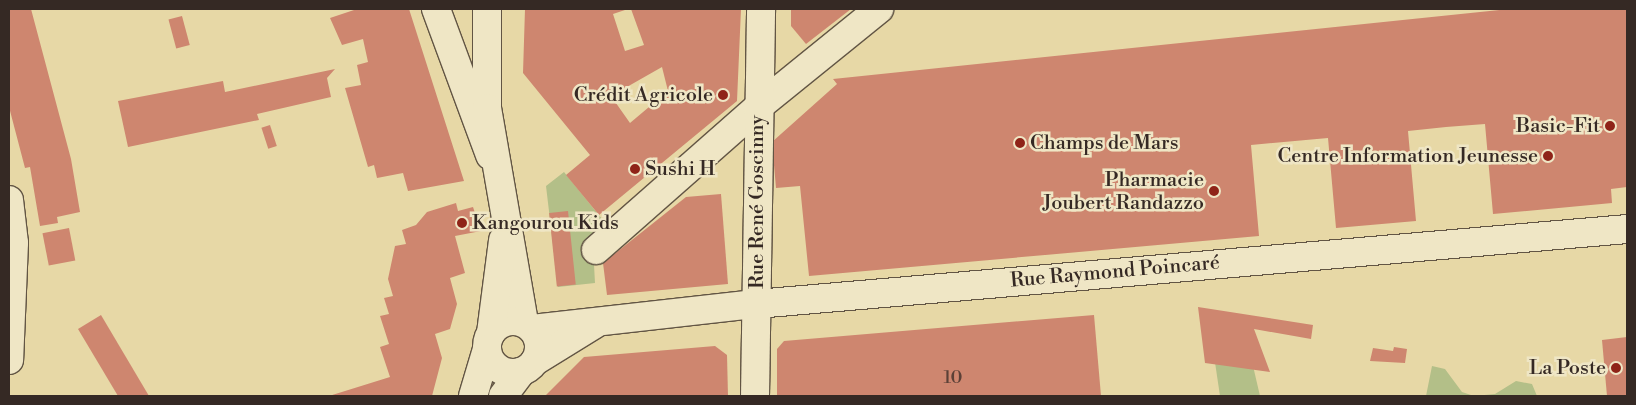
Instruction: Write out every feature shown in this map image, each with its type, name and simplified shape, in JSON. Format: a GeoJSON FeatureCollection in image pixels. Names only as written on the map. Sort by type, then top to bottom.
{"type":"FeatureCollection","features":[{"type":"Feature","properties":{"kind":"street"},"geometry":{"type":"LineString","coordinates":[[436,9],[494,164]]}},
{"type":"Feature","properties":{"kind":"street"},"geometry":{"type":"LineString","coordinates":[[487,9],[487,108],[494,164],[505,227],[528,326],[539,344],[529,366],[503,396]]}},
{"type":"Feature","properties":{"kind":"street","name":"Rue René Goscinny"},"geometry":{"type":"LineString","coordinates":[[755,396],[761,9]]}},
{"type":"Feature","properties":{"kind":"street"},"geometry":{"type":"LineString","coordinates":[[596,250],[758,107],[879,9]]}},
{"type":"Feature","properties":{"kind":"street"},"geometry":{"type":"LineString","coordinates":[[9,200],[14,243],[9,360]]}},
{"type":"Feature","properties":{"kind":"street"},"geometry":{"type":"LineString","coordinates":[[473,396],[489,341],[505,227]]}},
{"type":"Feature","properties":{"kind":"street","name":"Rue Raymond Poincaré"},"geometry":{"type":"LineString","coordinates":[[528,326],[756,304],[1627,229]]}},
{"type":"Feature","properties":{"kind":"street","name":"Rue Raymond Poincaré"},"geometry":{"type":"LineString","coordinates":[[529,366],[603,320]]}},
{"type":"Feature","properties":{"kind":"street"},"geometry":{"type":"LineString","coordinates":[[489,341],[502,323],[528,326]]}},
{"type":"Feature","properties":{"kind":"street"},"geometry":{"type":"LineString","coordinates":[[489,341],[499,369],[529,366]]}},
{"type":"Feature","properties":{"kind":"green space"},"geometry":{"type":"Polygon","coordinates":[[[564,172],[611,230],[593,246],[595,283],[558,287],[546,186],[564,172]]]}},
{"type":"Feature","properties":{"kind":"green space"},"geometry":{"type":"Polygon","coordinates":[[[1209,322],[1250,353],[1260,396],[1220,396],[1209,322]]]}},
{"type":"Feature","properties":{"kind":"green space"},"geometry":{"type":"Polygon","coordinates":[[[1432,366],[1445,369],[1462,392],[1474,396],[1426,396],[1432,366]]]}},
{"type":"Feature","properties":{"kind":"green space"},"geometry":{"type":"Polygon","coordinates":[[[1516,381],[1532,384],[1537,396],[1474,396],[1495,394],[1516,381]]]}},
{"type":"Feature","properties":{"kind":"building"},"geometry":{"type":"Polygon","coordinates":[[[9,9],[31,9],[71,159],[80,212],[57,217],[58,223],[40,226],[30,167],[25,168],[9,107],[9,9]]]}},
{"type":"Feature","properties":{"kind":"building"},"geometry":{"type":"Polygon","coordinates":[[[357,9],[409,9],[464,181],[408,191],[403,173],[377,178],[374,165],[368,167],[345,88],[361,85],[357,65],[368,62],[363,39],[342,45],[330,18],[357,9]]]}},
{"type":"Feature","properties":{"kind":"building"},"geometry":{"type":"Polygon","coordinates":[[[525,9],[628,9],[613,14],[625,51],[644,45],[631,9],[741,9],[737,101],[599,215],[566,175],[590,155],[523,73],[525,9]],[[662,67],[611,96],[630,123],[668,91],[662,67]]]}},
{"type":"Feature","properties":{"kind":"building"},"geometry":{"type":"Polygon","coordinates":[[[791,9],[851,9],[806,44],[791,26],[791,9]]]}},
{"type":"Feature","properties":{"kind":"building","name":"Champs de Mars"},"geometry":{"type":"Polygon","coordinates":[[[1509,9],[1627,9],[1627,187],[1611,189],[1612,203],[1493,214],[1485,124],[1446,127],[1408,131],[1416,221],[1336,228],[1328,138],[1251,145],[1259,236],[809,276],[800,186],[776,188],[772,142],[837,84],[833,79],[1509,9]]]}},
{"type":"Feature","properties":{"kind":"building"},"geometry":{"type":"Polygon","coordinates":[[[182,16],[190,45],[176,49],[168,20],[182,16]]]}},
{"type":"Feature","properties":{"kind":"building"},"geometry":{"type":"Polygon","coordinates":[[[335,69],[327,78],[331,97],[257,114],[259,120],[128,147],[118,101],[223,81],[225,92],[335,69]]]}},
{"type":"Feature","properties":{"kind":"building"},"geometry":{"type":"Polygon","coordinates":[[[270,125],[277,146],[268,149],[261,128],[270,125]]]}},
{"type":"Feature","properties":{"kind":"building"},"geometry":{"type":"Polygon","coordinates":[[[721,194],[728,284],[607,295],[603,263],[686,197],[721,194]]]}},
{"type":"Feature","properties":{"kind":"building"},"geometry":{"type":"Polygon","coordinates":[[[456,203],[458,211],[473,207],[481,231],[455,236],[465,273],[450,278],[457,304],[450,329],[435,334],[442,358],[432,396],[329,396],[390,377],[380,347],[389,344],[380,316],[389,314],[384,298],[393,296],[388,279],[395,246],[406,244],[402,230],[416,225],[427,212],[456,203]]]}},
{"type":"Feature","properties":{"kind":"building"},"geometry":{"type":"Polygon","coordinates":[[[568,211],[576,285],[557,287],[549,213],[568,211]]]}},
{"type":"Feature","properties":{"kind":"building"},"geometry":{"type":"Polygon","coordinates":[[[69,228],[75,260],[49,266],[42,233],[69,228]]]}},
{"type":"Feature","properties":{"kind":"building"},"geometry":{"type":"Polygon","coordinates":[[[1198,307],[1313,325],[1311,339],[1254,329],[1270,372],[1205,363],[1198,307]]]}},
{"type":"Feature","properties":{"kind":"building"},"geometry":{"type":"Polygon","coordinates":[[[101,315],[149,396],[118,396],[78,329],[101,315]]]}},
{"type":"Feature","properties":{"kind":"building"},"geometry":{"type":"Polygon","coordinates":[[[1094,315],[1101,396],[777,396],[777,349],[784,341],[1094,315]]]}},
{"type":"Feature","properties":{"kind":"building","name":"La Poste"},"geometry":{"type":"Polygon","coordinates":[[[1627,337],[1627,396],[1607,396],[1602,340],[1627,337]]]}},
{"type":"Feature","properties":{"kind":"building"},"geometry":{"type":"Polygon","coordinates":[[[715,346],[727,355],[728,396],[545,396],[584,357],[715,346]]]}},
{"type":"Feature","properties":{"kind":"building"},"geometry":{"type":"Polygon","coordinates":[[[1394,347],[1407,349],[1405,363],[1370,361],[1373,348],[1393,351],[1394,347]]]}},
{"type":"Feature","properties":{"kind":"place","name":"Crédit Agricole"},"geometry":{"type":"Point","coordinates":[723,95]}},
{"type":"Feature","properties":{"kind":"place","name":"Basic-Fit"},"geometry":{"type":"Point","coordinates":[1610,126]}},
{"type":"Feature","properties":{"kind":"place","name":"Champs de Mars"},"geometry":{"type":"Point","coordinates":[1020,143]}},
{"type":"Feature","properties":{"kind":"place","name":"Centre Information Jeunesse"},"geometry":{"type":"Point","coordinates":[1548,156]}},
{"type":"Feature","properties":{"kind":"place","name":"Sushi H"},"geometry":{"type":"Point","coordinates":[635,169]}},
{"type":"Feature","properties":{"kind":"place","name":"Pharmacie Joubert Randazzo"},"geometry":{"type":"Point","coordinates":[1214,191]}},
{"type":"Feature","properties":{"kind":"place","name":"Kangourou Kids"},"geometry":{"type":"Point","coordinates":[462,223]}},
{"type":"Feature","properties":{"kind":"place","name":"La Poste"},"geometry":{"type":"Point","coordinates":[1616,368]}}]}
